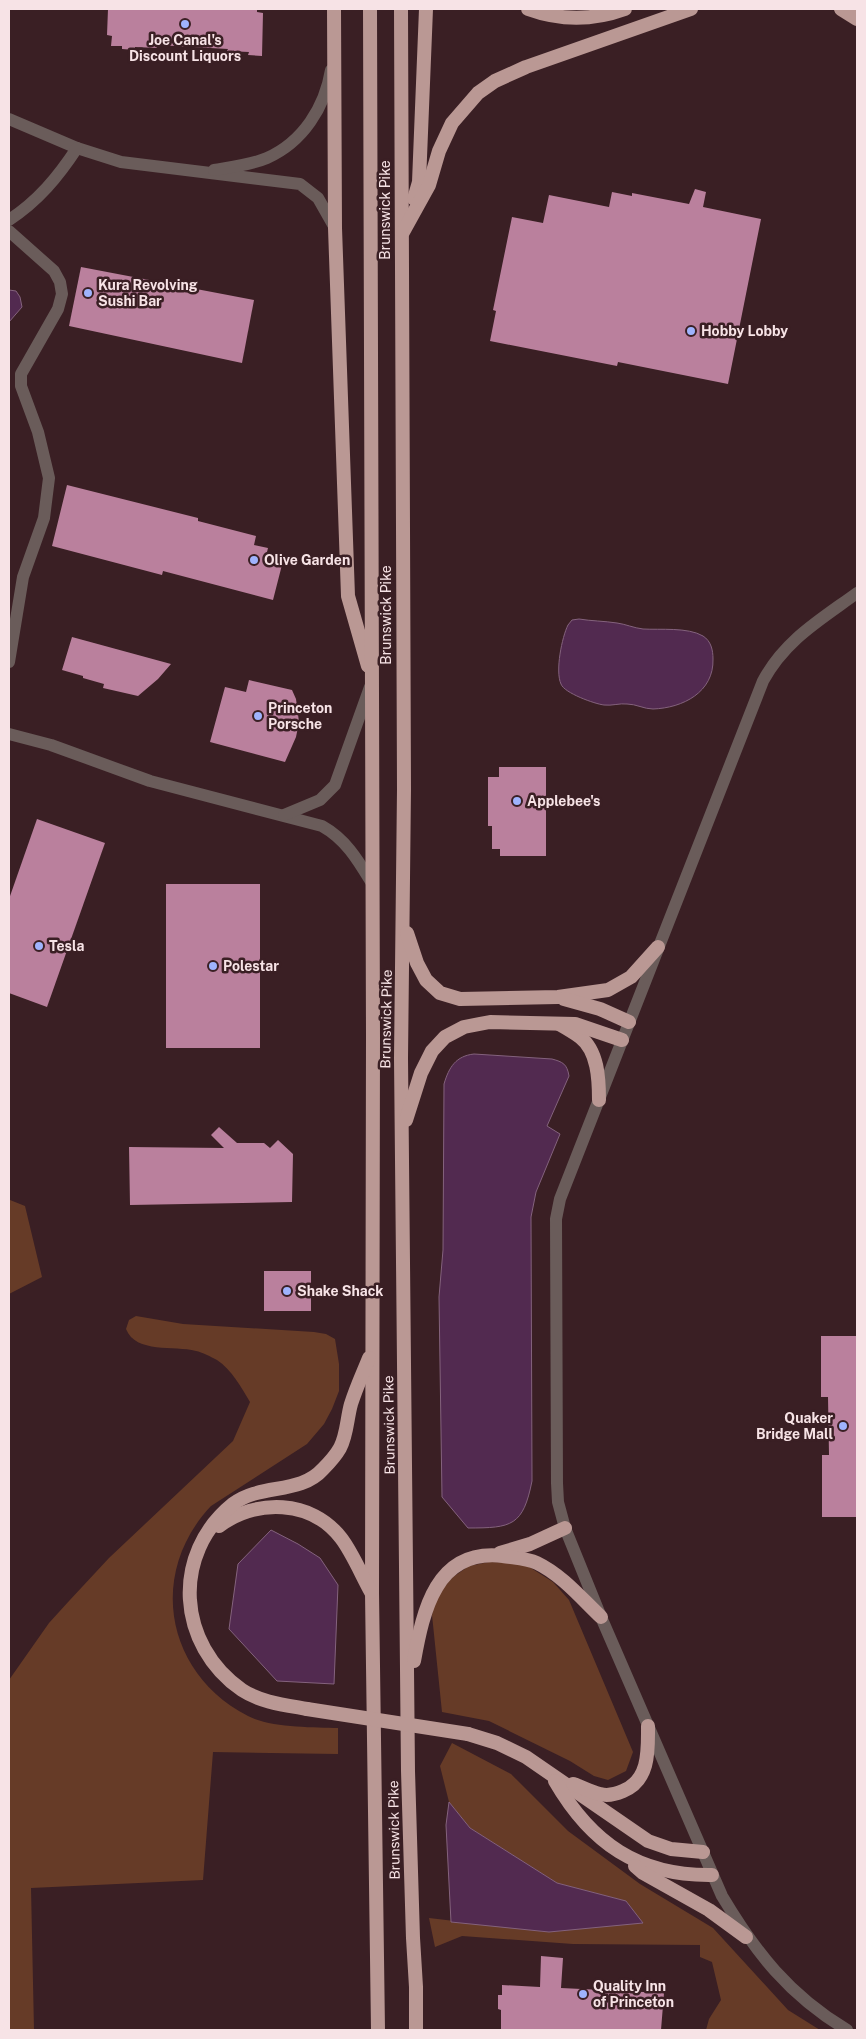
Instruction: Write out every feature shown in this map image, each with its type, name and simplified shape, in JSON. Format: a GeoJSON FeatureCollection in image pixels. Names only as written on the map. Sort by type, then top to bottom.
{"type":"FeatureCollection","features":[{"type":"Feature","properties":{"kind":"highway"},"geometry":{"type":"LineString","coordinates":[[334,9],[335,228],[348,596],[372,681]]}},
{"type":"Feature","properties":{"kind":"highway","name":"Brunswick Pike"},"geometry":{"type":"LineString","coordinates":[[370,9],[373,886],[372,1593],[378,2030]]}},
{"type":"Feature","properties":{"kind":"highway","name":"Brunswick Pike"},"geometry":{"type":"LineString","coordinates":[[401,9],[402,1131],[410,1828],[416,2030]]}},
{"type":"Feature","properties":{"kind":"highway"},"geometry":{"type":"LineString","coordinates":[[402,235],[419,182],[426,9]]}},
{"type":"Feature","properties":{"kind":"highway"},"geometry":{"type":"LineString","coordinates":[[528,9],[553,17],[571,19],[607,16],[625,9]]}},
{"type":"Feature","properties":{"kind":"highway"},"geometry":{"type":"LineString","coordinates":[[402,235],[429,184],[438,151],[449,129],[459,113],[478,93],[495,81],[526,66],[691,9]]}},
{"type":"Feature","properties":{"kind":"highway"},"geometry":{"type":"LineString","coordinates":[[841,9],[857,19]]}},
{"type":"Feature","properties":{"kind":"highway"},"geometry":{"type":"LineString","coordinates":[[403,913],[416,963],[426,980],[440,993],[460,999],[558,997],[608,990],[617,986],[639,970],[658,947]]}},
{"type":"Feature","properties":{"kind":"highway"},"geometry":{"type":"LineString","coordinates":[[558,997],[600,1009],[629,1022]]}},
{"type":"Feature","properties":{"kind":"highway"},"geometry":{"type":"LineString","coordinates":[[402,1131],[421,1073],[429,1056],[439,1043],[452,1032],[464,1027],[482,1022],[556,1022],[579,1025],[622,1040]]}},
{"type":"Feature","properties":{"kind":"highway"},"geometry":{"type":"LineString","coordinates":[[556,1022],[579,1036],[588,1046],[598,1073],[599,1100]]}},
{"type":"Feature","properties":{"kind":"highway"},"geometry":{"type":"LineString","coordinates":[[373,1348],[351,1405],[340,1447],[322,1471],[306,1481],[292,1486],[260,1491],[244,1497],[225,1511],[201,1544],[191,1570],[189,1600],[194,1624],[205,1649],[228,1679],[242,1690],[268,1701],[307,1709],[468,1734],[497,1743],[516,1752],[648,1841],[665,1848],[702,1852]]}},
{"type":"Feature","properties":{"kind":"highway"},"geometry":{"type":"LineString","coordinates":[[201,1544],[220,1525],[246,1511],[279,1507],[298,1509],[315,1516],[338,1534],[372,1593]]}},
{"type":"Feature","properties":{"kind":"highway"},"geometry":{"type":"LineString","coordinates":[[408,1692],[425,1609],[445,1575],[462,1563],[530,1544],[565,1528]]}},
{"type":"Feature","properties":{"kind":"highway"},"geometry":{"type":"LineString","coordinates":[[494,1555],[529,1560],[549,1570],[601,1617]]}},
{"type":"Feature","properties":{"kind":"highway"},"geometry":{"type":"LineString","coordinates":[[552,1776],[599,1794],[610,1794],[626,1790],[635,1783],[644,1770],[648,1755],[648,1726]]}},
{"type":"Feature","properties":{"kind":"highway"},"geometry":{"type":"LineString","coordinates":[[552,1776],[569,1806],[613,1848],[643,1873],[709,1910],[746,1937]]}},
{"type":"Feature","properties":{"kind":"highway"},"geometry":{"type":"LineString","coordinates":[[613,1848],[640,1863],[660,1870],[691,1875],[712,1875]]}},
{"type":"Feature","properties":{"kind":"street"},"geometry":{"type":"LineString","coordinates":[[202,172],[250,164],[268,157],[304,130],[318,112],[324,99],[334,52]]}},
{"type":"Feature","properties":{"kind":"street"},"geometry":{"type":"LineString","coordinates":[[9,119],[77,148],[121,162],[300,184],[318,198],[335,228]]}},
{"type":"Feature","properties":{"kind":"street"},"geometry":{"type":"LineString","coordinates":[[9,220],[22,212],[47,189],[60,174],[77,148]]}},
{"type":"Feature","properties":{"kind":"street"},"geometry":{"type":"LineString","coordinates":[[9,231],[54,271],[60,282],[62,294],[53,317],[22,374],[21,386],[38,432],[49,478],[44,518],[23,577],[9,662]]}},
{"type":"Feature","properties":{"kind":"street"},"geometry":{"type":"LineString","coordinates":[[847,2030],[816,2009],[786,1983],[746,1937],[722,1896],[601,1617],[565,1528],[558,1502],[557,1482],[556,1212],[658,947],[768,672],[782,652],[799,635],[857,593]]}},
{"type":"Feature","properties":{"kind":"street"},"geometry":{"type":"LineString","coordinates":[[284,816],[320,800],[335,785],[372,681]]}},
{"type":"Feature","properties":{"kind":"street"},"geometry":{"type":"LineString","coordinates":[[9,734],[50,745],[150,781],[322,826],[334,832],[356,856],[373,886]]}},
{"type":"Feature","properties":{"kind":"shaded area"},"geometry":{"type":"Polygon","coordinates":[[[9,290],[16,291],[20,297],[22,307],[9,322],[9,290]]]}},
{"type":"Feature","properties":{"kind":"shaded area"},"geometry":{"type":"Polygon","coordinates":[[[572,620],[617,623],[643,629],[682,630],[697,633],[706,638],[713,652],[712,671],[708,681],[695,696],[664,708],[650,709],[624,704],[604,705],[594,703],[574,694],[561,684],[559,663],[568,625],[572,620]]]}},
{"type":"Feature","properties":{"kind":"shaded area"},"geometry":{"type":"Polygon","coordinates":[[[474,1054],[552,1059],[564,1064],[569,1076],[547,1126],[560,1134],[536,1192],[531,1217],[532,1481],[524,1507],[519,1516],[505,1525],[483,1528],[468,1528],[442,1497],[439,1297],[443,1250],[444,1084],[448,1072],[454,1063],[462,1057],[474,1054]]]}},
{"type":"Feature","properties":{"kind":"shaded area"},"geometry":{"type":"Polygon","coordinates":[[[9,1196],[10,1200],[25,1206],[42,1277],[9,1294],[9,1196]]]}},
{"type":"Feature","properties":{"kind":"shaded area"},"geometry":{"type":"Polygon","coordinates":[[[136,1316],[183,1324],[314,1332],[326,1334],[335,1339],[339,1364],[339,1391],[324,1424],[307,1444],[211,1506],[191,1533],[178,1562],[173,1591],[175,1621],[183,1649],[199,1675],[220,1698],[248,1716],[268,1723],[338,1728],[338,1754],[213,1752],[203,1880],[31,1888],[34,2030],[9,2030],[9,1680],[49,1623],[109,1558],[233,1441],[250,1402],[232,1374],[217,1360],[204,1353],[187,1349],[147,1345],[131,1337],[126,1329],[129,1320],[136,1316]]]}},
{"type":"Feature","properties":{"kind":"shaded area"},"geometry":{"type":"Polygon","coordinates":[[[271,1530],[320,1558],[338,1585],[334,1684],[277,1681],[229,1629],[238,1564],[271,1530]]]}},
{"type":"Feature","properties":{"kind":"shaded area"},"geometry":{"type":"Polygon","coordinates":[[[489,1562],[523,1563],[553,1582],[569,1600],[633,1752],[626,1771],[608,1780],[594,1776],[570,1761],[489,1721],[442,1712],[432,1615],[435,1597],[453,1577],[469,1566],[489,1562]]]}},
{"type":"Feature","properties":{"kind":"shaded area"},"geometry":{"type":"Polygon","coordinates":[[[452,1743],[511,1774],[568,1831],[640,1884],[713,1928],[788,2010],[820,2030],[706,2030],[709,2019],[721,2000],[712,1962],[700,1957],[700,1945],[573,1944],[462,1936],[435,1947],[429,1918],[549,1932],[642,1922],[626,1901],[557,1883],[470,1828],[449,1802],[440,1766],[452,1743]]]}},
{"type":"Feature","properties":{"kind":"shaded area"},"geometry":{"type":"Polygon","coordinates":[[[449,1802],[470,1828],[557,1883],[626,1901],[643,1923],[549,1932],[451,1922],[446,1825],[449,1802]]]}},
{"type":"Feature","properties":{"kind":"building","name":"Joe Canal's Discount Liquors"},"geometry":{"type":"Polygon","coordinates":[[[108,9],[257,9],[257,12],[263,13],[262,56],[248,55],[249,52],[227,51],[228,49],[157,45],[157,48],[135,47],[135,50],[122,49],[122,46],[111,46],[112,36],[107,35],[108,9]]]}},
{"type":"Feature","properties":{"kind":"building"},"geometry":{"type":"Polygon","coordinates":[[[695,189],[706,192],[703,207],[761,219],[728,384],[618,362],[617,366],[490,341],[496,311],[493,310],[512,217],[543,223],[549,195],[609,207],[612,192],[632,196],[632,193],[689,204],[695,189]]]}},
{"type":"Feature","properties":{"kind":"building"},"geometry":{"type":"Polygon","coordinates":[[[81,267],[254,300],[242,363],[69,326],[81,267]]]}},
{"type":"Feature","properties":{"kind":"building"},"geometry":{"type":"Polygon","coordinates":[[[67,485],[198,518],[198,521],[256,536],[254,545],[268,548],[267,552],[284,557],[273,600],[163,571],[162,575],[52,546],[67,485]]]}},
{"type":"Feature","properties":{"kind":"building"},"geometry":{"type":"Polygon","coordinates":[[[72,637],[171,664],[158,679],[138,696],[103,688],[104,684],[62,670],[72,637]]]}},
{"type":"Feature","properties":{"kind":"building","name":"Princeton Porsche"},"geometry":{"type":"Polygon","coordinates":[[[249,680],[292,690],[296,699],[299,722],[296,737],[285,762],[210,742],[225,687],[246,692],[249,680]]]}},
{"type":"Feature","properties":{"kind":"building","name":"Applebee's"},"geometry":{"type":"Polygon","coordinates":[[[499,767],[546,767],[546,856],[500,856],[500,849],[492,849],[492,826],[488,826],[488,777],[499,777],[499,767]]]}},
{"type":"Feature","properties":{"kind":"building","name":"Tesla"},"geometry":{"type":"Polygon","coordinates":[[[37,819],[105,843],[47,1007],[9,993],[9,899],[37,819]]]}},
{"type":"Feature","properties":{"kind":"building","name":"Polestar"},"geometry":{"type":"Polygon","coordinates":[[[166,884],[260,884],[260,1048],[166,1048],[166,884]]]}},
{"type":"Feature","properties":{"kind":"building"},"geometry":{"type":"Polygon","coordinates":[[[219,1127],[237,1143],[264,1143],[270,1148],[278,1140],[293,1154],[292,1202],[130,1205],[129,1147],[224,1148],[211,1135],[219,1127]]]}},
{"type":"Feature","properties":{"kind":"building","name":"Shake Shack"},"geometry":{"type":"Polygon","coordinates":[[[264,1271],[311,1271],[311,1311],[264,1311],[264,1271]]]}},
{"type":"Feature","properties":{"kind":"building","name":"Quaker Bridge Mall"},"geometry":{"type":"Polygon","coordinates":[[[821,1336],[857,1336],[857,1517],[822,1517],[822,1455],[829,1455],[828,1397],[821,1397],[821,1336]]]}},
{"type":"Feature","properties":{"kind":"building","name":"Quality Inn of Princeton"},"geometry":{"type":"Polygon","coordinates":[[[541,1956],[563,1958],[561,1988],[664,1993],[661,2030],[501,2030],[501,2010],[498,2009],[498,1995],[502,1995],[502,1985],[540,1987],[541,1956]]]}},
{"type":"Feature","properties":{"kind":"place","name":"Joe Canal's Discount Liquors"},"geometry":{"type":"Point","coordinates":[185,24]}},
{"type":"Feature","properties":{"kind":"place","name":"Kura Revolving Sushi Bar"},"geometry":{"type":"Point","coordinates":[88,293]}},
{"type":"Feature","properties":{"kind":"place","name":"Hobby Lobby"},"geometry":{"type":"Point","coordinates":[691,331]}},
{"type":"Feature","properties":{"kind":"place","name":"Olive Garden"},"geometry":{"type":"Point","coordinates":[254,560]}},
{"type":"Feature","properties":{"kind":"place","name":"Princeton Porsche"},"geometry":{"type":"Point","coordinates":[258,716]}},
{"type":"Feature","properties":{"kind":"place","name":"Applebee's"},"geometry":{"type":"Point","coordinates":[517,801]}},
{"type":"Feature","properties":{"kind":"place","name":"Tesla"},"geometry":{"type":"Point","coordinates":[39,946]}},
{"type":"Feature","properties":{"kind":"place","name":"Polestar"},"geometry":{"type":"Point","coordinates":[213,966]}},
{"type":"Feature","properties":{"kind":"place","name":"Shake Shack"},"geometry":{"type":"Point","coordinates":[287,1291]}},
{"type":"Feature","properties":{"kind":"place","name":"Quaker Bridge Mall"},"geometry":{"type":"Point","coordinates":[843,1426]}},
{"type":"Feature","properties":{"kind":"place","name":"Quality Inn of Princeton"},"geometry":{"type":"Point","coordinates":[583,1994]}}]}
